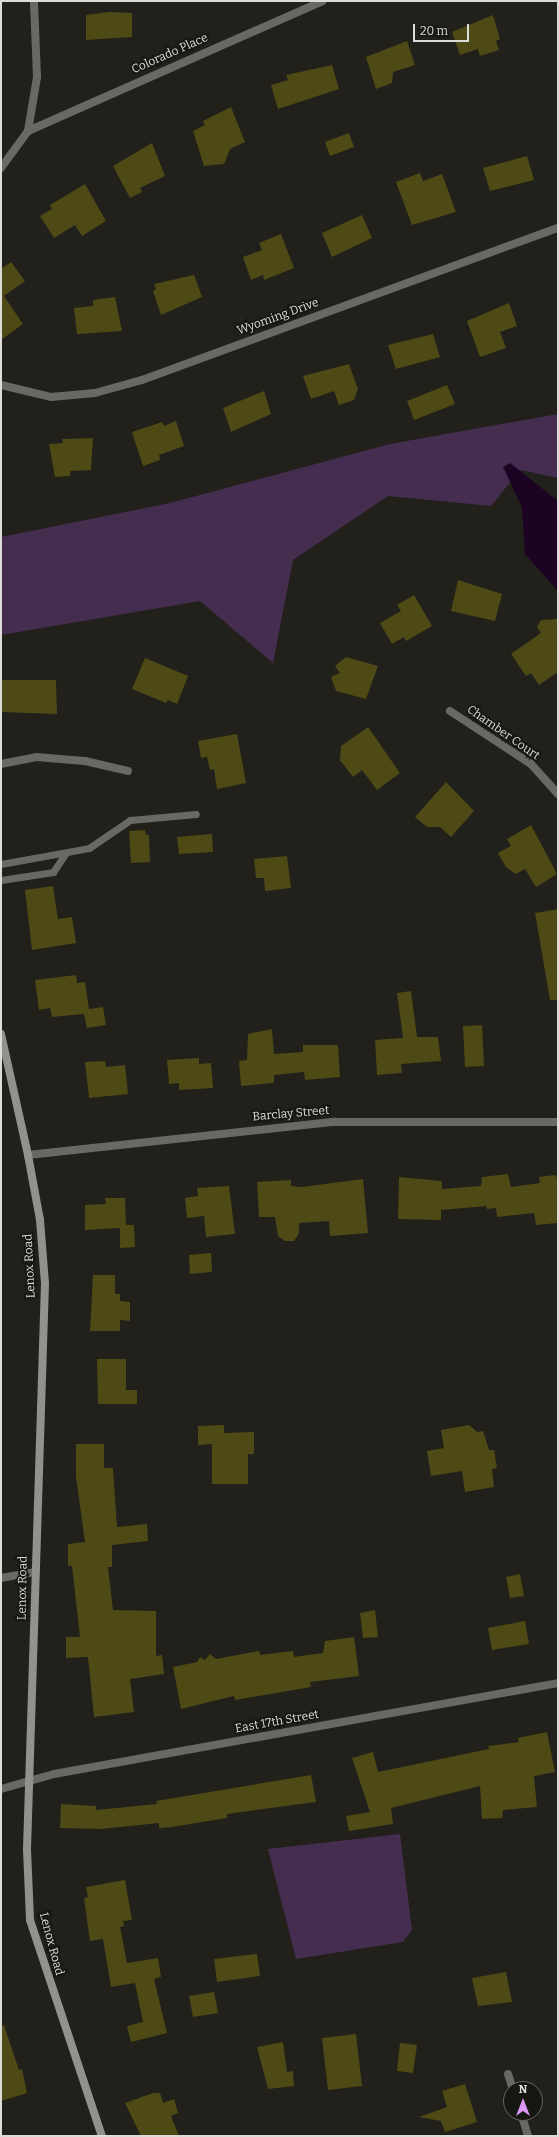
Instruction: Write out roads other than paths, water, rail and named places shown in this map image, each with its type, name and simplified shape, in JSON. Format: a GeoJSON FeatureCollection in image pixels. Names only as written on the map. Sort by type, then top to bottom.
{"type":"FeatureCollection","features":[{"type":"Feature","properties":{"kind":"street"},"geometry":{"type":"LineString","coordinates":[[1,168],[28,131],[37,77],[34,1]]}},
{"type":"Feature","properties":{"kind":"street","name":"Colorado Place"},"geometry":{"type":"LineString","coordinates":[[28,131],[323,1]]}},
{"type":"Feature","properties":{"kind":"street","name":"Wyoming Drive"},"geometry":{"type":"LineString","coordinates":[[1,385],[51,397],[95,393],[142,380],[558,228]]}},
{"type":"Feature","properties":{"kind":"street","name":"Chamber Court"},"geometry":{"type":"LineString","coordinates":[[450,711],[531,764],[558,794]]}},
{"type":"Feature","properties":{"kind":"street"},"geometry":{"type":"LineString","coordinates":[[1,764],[36,757],[86,760],[128,771]]}},
{"type":"Feature","properties":{"kind":"street","name":"Lenox Road"},"geometry":{"type":"LineString","coordinates":[[1,1034],[28,1155],[40,1220],[45,1283],[35,1572],[32,1781],[27,1850],[30,1920],[102,2136]]}},
{"type":"Feature","properties":{"kind":"street","name":"Barclay Street"},"geometry":{"type":"LineString","coordinates":[[28,1155],[334,1122],[558,1122]]}},
{"type":"Feature","properties":{"kind":"street"},"geometry":{"type":"LineString","coordinates":[[1,1578],[35,1572]]}},
{"type":"Feature","properties":{"kind":"street","name":"East 17th Street"},"geometry":{"type":"LineString","coordinates":[[1,1789],[32,1781],[558,1683]]}},
{"type":"Feature","properties":{"kind":"street"},"geometry":{"type":"LineString","coordinates":[[508,2074],[510,2081]]}},
{"type":"Feature","properties":{"kind":"street"},"geometry":{"type":"LineString","coordinates":[[523,2121],[528,2136]]}},
{"type":"Feature","properties":{"kind":"lane"},"geometry":{"type":"LineString","coordinates":[[1,864],[65,854],[89,848],[130,820],[196,814]]}},
{"type":"Feature","properties":{"kind":"lane"},"geometry":{"type":"LineString","coordinates":[[2,878],[53,872],[65,854]]}}]}
